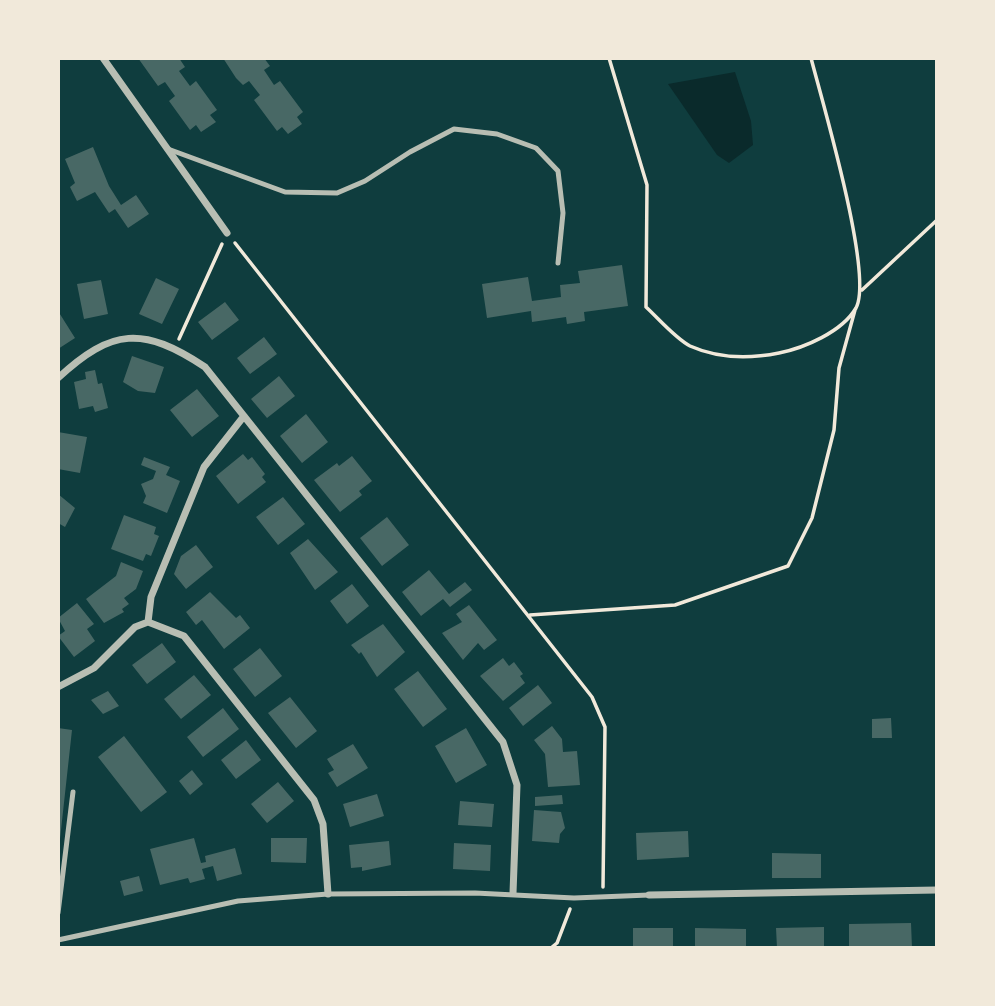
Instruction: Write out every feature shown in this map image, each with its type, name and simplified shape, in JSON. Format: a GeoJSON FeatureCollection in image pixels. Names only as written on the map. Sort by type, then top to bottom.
{"type":"FeatureCollection","features":[{"type":"Feature","properties":{"kind":"street"},"geometry":{"type":"LineString","coordinates":[[103,58],[227,233]]}},
{"type":"Feature","properties":{"kind":"street"},"geometry":{"type":"LineString","coordinates":[[58,378],[93,348],[116,338],[138,338],[176,347],[205,367],[503,742],[517,785],[513,894]]}},
{"type":"Feature","properties":{"kind":"street"},"geometry":{"type":"LineString","coordinates":[[148,622],[151,597],[204,467],[244,416]]}},
{"type":"Feature","properties":{"kind":"street"},"geometry":{"type":"LineString","coordinates":[[58,687],[94,668],[135,627],[148,622],[184,636],[314,800],[323,824],[328,894]]}},
{"type":"Feature","properties":{"kind":"street"},"geometry":{"type":"LineString","coordinates":[[649,895],[937,890]]}},
{"type":"Feature","properties":{"kind":"lane"},"geometry":{"type":"LineString","coordinates":[[168,149],[285,192],[337,193],[365,181],[410,152],[454,130],[497,134],[536,148],[558,171],[563,212],[558,263]]}},
{"type":"Feature","properties":{"kind":"lane"},"geometry":{"type":"LineString","coordinates":[[58,913],[73,792]]}},
{"type":"Feature","properties":{"kind":"lane"},"geometry":{"type":"LineString","coordinates":[[58,940],[238,901],[328,894],[513,894],[574,898],[649,895]]}},
{"type":"Feature","properties":{"kind":"path"},"geometry":{"type":"LineString","coordinates":[[609,58],[647,185],[646,307],[689,345],[737,359],[782,353],[832,332],[856,309],[861,291],[847,191],[811,58]]}},
{"type":"Feature","properties":{"kind":"path"},"geometry":{"type":"LineString","coordinates":[[529,615],[675,605],[788,566],[812,518],[834,430],[839,368],[861,291],[937,220]]}},
{"type":"Feature","properties":{"kind":"path"},"geometry":{"type":"LineString","coordinates":[[176,347],[227,233],[592,697],[605,727],[603,896]]}},
{"type":"Feature","properties":{"kind":"path"},"geometry":{"type":"LineString","coordinates":[[551,948],[557,943],[574,898]]}},
{"type":"Feature","properties":{"kind":"water"},"geometry":{"type":"Polygon","coordinates":[[[735,72],[751,121],[753,145],[729,163],[717,155],[668,84],[735,72]]]}},
{"type":"Feature","properties":{"kind":"building"},"geometry":{"type":"Polygon","coordinates":[[[138,58],[179,58],[185,67],[179,71],[190,86],[196,81],[217,110],[210,115],[216,122],[201,132],[196,125],[190,130],[169,101],[175,96],[165,82],[158,86],[138,58]]]}},
{"type":"Feature","properties":{"kind":"building"},"geometry":{"type":"Polygon","coordinates":[[[223,58],[264,58],[270,66],[264,70],[274,85],[280,81],[303,112],[297,117],[302,124],[288,134],[282,127],[277,131],[254,100],[260,95],[249,81],[243,85],[236,78],[223,58]]]}},
{"type":"Feature","properties":{"kind":"building"},"geometry":{"type":"Polygon","coordinates":[[[93,147],[109,186],[121,205],[136,195],[149,214],[128,228],[115,209],[109,213],[95,192],[77,201],[70,187],[75,183],[65,159],[93,147]]]}},
{"type":"Feature","properties":{"kind":"building"},"geometry":{"type":"Polygon","coordinates":[[[622,265],[628,306],[584,312],[585,321],[567,324],[566,317],[532,322],[531,311],[487,318],[482,284],[528,277],[532,301],[561,297],[560,285],[580,283],[578,271],[622,265]]]}},
{"type":"Feature","properties":{"kind":"building"},"geometry":{"type":"Polygon","coordinates":[[[156,278],[179,289],[162,324],[139,314],[156,278]]]}},
{"type":"Feature","properties":{"kind":"building"},"geometry":{"type":"Polygon","coordinates":[[[101,280],[108,314],[84,319],[77,284],[101,280]]]}},
{"type":"Feature","properties":{"kind":"building"},"geometry":{"type":"Polygon","coordinates":[[[225,302],[239,320],[212,340],[198,322],[225,302]]]}},
{"type":"Feature","properties":{"kind":"building"},"geometry":{"type":"Polygon","coordinates":[[[58,311],[75,338],[58,349],[58,311]]]}},
{"type":"Feature","properties":{"kind":"building"},"geometry":{"type":"Polygon","coordinates":[[[264,337],[277,354],[250,374],[237,358],[264,337]]]}},
{"type":"Feature","properties":{"kind":"building"},"geometry":{"type":"Polygon","coordinates":[[[132,356],[164,367],[155,393],[138,391],[123,382],[132,356]]]}},
{"type":"Feature","properties":{"kind":"building"},"geometry":{"type":"Polygon","coordinates":[[[95,370],[98,384],[102,383],[108,408],[95,412],[93,406],[79,409],[74,382],[86,379],[85,372],[95,370]]]}},
{"type":"Feature","properties":{"kind":"building"},"geometry":{"type":"Polygon","coordinates":[[[279,376],[295,396],[267,418],[251,399],[279,376]]]}},
{"type":"Feature","properties":{"kind":"building"},"geometry":{"type":"Polygon","coordinates":[[[197,389],[219,416],[192,437],[170,410],[197,389]]]}},
{"type":"Feature","properties":{"kind":"building"},"geometry":{"type":"Polygon","coordinates":[[[306,414],[328,442],[302,463],[280,436],[306,414]]]}},
{"type":"Feature","properties":{"kind":"building"},"geometry":{"type":"Polygon","coordinates":[[[58,432],[87,437],[80,473],[58,469],[58,432]]]}},
{"type":"Feature","properties":{"kind":"building"},"geometry":{"type":"Polygon","coordinates":[[[243,454],[248,460],[252,457],[265,474],[262,477],[266,482],[238,504],[216,476],[243,454]]]}},
{"type":"Feature","properties":{"kind":"building"},"geometry":{"type":"Polygon","coordinates":[[[352,456],[372,481],[359,491],[362,495],[340,512],[314,480],[352,456]]]}},
{"type":"Feature","properties":{"kind":"building"},"geometry":{"type":"Polygon","coordinates":[[[144,457],[170,467],[166,475],[180,481],[167,513],[143,503],[146,496],[141,484],[153,479],[156,471],[141,465],[144,457]]]}},
{"type":"Feature","properties":{"kind":"building"},"geometry":{"type":"Polygon","coordinates":[[[58,494],[75,508],[65,527],[58,523],[58,494]]]}},
{"type":"Feature","properties":{"kind":"building"},"geometry":{"type":"Polygon","coordinates":[[[283,497],[305,524],[278,545],[256,517],[283,497]]]}},
{"type":"Feature","properties":{"kind":"building"},"geometry":{"type":"Polygon","coordinates":[[[124,515],[156,527],[154,534],[159,536],[151,556],[146,554],[143,561],[111,549],[124,515]]]}},
{"type":"Feature","properties":{"kind":"building"},"geometry":{"type":"Polygon","coordinates":[[[387,517],[409,545],[382,566],[360,538],[387,517]]]}},
{"type":"Feature","properties":{"kind":"building"},"geometry":{"type":"Polygon","coordinates":[[[308,539],[338,572],[315,590],[290,553],[308,539]]]}},
{"type":"Feature","properties":{"kind":"building"},"geometry":{"type":"Polygon","coordinates":[[[196,545],[213,567],[186,589],[174,574],[181,556],[196,545]]]}},
{"type":"Feature","properties":{"kind":"building"},"geometry":{"type":"Polygon","coordinates":[[[121,562],[143,571],[136,589],[124,598],[129,604],[122,609],[124,612],[104,623],[86,599],[116,576],[121,562]]]}},
{"type":"Feature","properties":{"kind":"building"},"geometry":{"type":"Polygon","coordinates":[[[429,570],[449,594],[465,582],[472,590],[450,607],[443,599],[421,616],[402,592],[429,570]]]}},
{"type":"Feature","properties":{"kind":"building"},"geometry":{"type":"Polygon","coordinates":[[[352,584],[369,606],[347,624],[330,601],[352,584]]]}},
{"type":"Feature","properties":{"kind":"building"},"geometry":{"type":"Polygon","coordinates":[[[210,592],[236,618],[240,615],[250,628],[224,649],[202,620],[196,625],[186,612],[210,592]]]}},
{"type":"Feature","properties":{"kind":"building"},"geometry":{"type":"Polygon","coordinates":[[[77,603],[94,624],[87,629],[95,641],[74,657],[58,636],[65,631],[58,618],[77,603]]]}},
{"type":"Feature","properties":{"kind":"building"},"geometry":{"type":"Polygon","coordinates":[[[469,605],[497,640],[484,650],[478,643],[463,660],[442,633],[462,622],[456,614],[469,605]]]}},
{"type":"Feature","properties":{"kind":"building"},"geometry":{"type":"Polygon","coordinates":[[[383,624],[405,652],[377,677],[361,652],[359,654],[351,645],[383,624]]]}},
{"type":"Feature","properties":{"kind":"building"},"geometry":{"type":"Polygon","coordinates":[[[162,643],[176,662],[147,684],[132,665],[162,643]]]}},
{"type":"Feature","properties":{"kind":"building"},"geometry":{"type":"Polygon","coordinates":[[[260,648],[282,676],[255,697],[233,669],[260,648]]]}},
{"type":"Feature","properties":{"kind":"building"},"geometry":{"type":"Polygon","coordinates":[[[503,658],[509,666],[514,662],[523,674],[520,676],[525,683],[503,701],[480,676],[503,658]]]}},
{"type":"Feature","properties":{"kind":"building"},"geometry":{"type":"Polygon","coordinates":[[[418,671],[447,709],[423,727],[394,689],[418,671]]]}},
{"type":"Feature","properties":{"kind":"building"},"geometry":{"type":"Polygon","coordinates":[[[194,675],[211,695],[181,719],[164,699],[194,675]]]}},
{"type":"Feature","properties":{"kind":"building"},"geometry":{"type":"Polygon","coordinates":[[[538,685],[552,703],[523,726],[509,708],[538,685]]]}},
{"type":"Feature","properties":{"kind":"building"},"geometry":{"type":"Polygon","coordinates":[[[108,691],[119,706],[103,714],[91,700],[108,691]]]}},
{"type":"Feature","properties":{"kind":"building"},"geometry":{"type":"Polygon","coordinates":[[[290,697],[317,731],[296,748],[268,713],[290,697]]]}},
{"type":"Feature","properties":{"kind":"building"},"geometry":{"type":"Polygon","coordinates":[[[223,708],[239,729],[203,757],[187,737],[223,708]]]}},
{"type":"Feature","properties":{"kind":"building"},"geometry":{"type":"Polygon","coordinates":[[[891,718],[892,738],[872,738],[872,719],[891,718]]]}},
{"type":"Feature","properties":{"kind":"building"},"geometry":{"type":"Polygon","coordinates":[[[552,726],[562,739],[563,752],[577,751],[580,785],[548,787],[545,754],[534,740],[552,726]]]}},
{"type":"Feature","properties":{"kind":"building"},"geometry":{"type":"Polygon","coordinates":[[[58,728],[72,730],[60,839],[58,839],[58,728]]]}},
{"type":"Feature","properties":{"kind":"building"},"geometry":{"type":"Polygon","coordinates":[[[466,728],[487,765],[456,783],[435,746],[466,728]]]}},
{"type":"Feature","properties":{"kind":"building"},"geometry":{"type":"Polygon","coordinates":[[[124,736],[167,792],[141,812],[98,757],[124,736]]]}},
{"type":"Feature","properties":{"kind":"building"},"geometry":{"type":"Polygon","coordinates":[[[246,740],[261,760],[236,779],[221,760],[246,740]]]}},
{"type":"Feature","properties":{"kind":"building"},"geometry":{"type":"Polygon","coordinates":[[[353,744],[368,768],[337,787],[328,773],[334,770],[327,759],[353,744]]]}},
{"type":"Feature","properties":{"kind":"building"},"geometry":{"type":"Polygon","coordinates":[[[192,770],[203,784],[190,795],[179,781],[192,770]]]}},
{"type":"Feature","properties":{"kind":"building"},"geometry":{"type":"Polygon","coordinates":[[[278,782],[294,801],[267,823],[251,804],[278,782]]]}},
{"type":"Feature","properties":{"kind":"building"},"geometry":{"type":"Polygon","coordinates":[[[377,794],[384,816],[350,827],[343,804],[377,794]]]}},
{"type":"Feature","properties":{"kind":"building"},"geometry":{"type":"Polygon","coordinates":[[[562,795],[563,804],[535,806],[535,797],[562,795]]]}},
{"type":"Feature","properties":{"kind":"building"},"geometry":{"type":"Polygon","coordinates":[[[460,801],[494,804],[492,827],[458,825],[460,801]]]}},
{"type":"Feature","properties":{"kind":"building"},"geometry":{"type":"Polygon","coordinates":[[[534,810],[561,812],[565,828],[560,834],[559,843],[532,841],[534,810]]]}},
{"type":"Feature","properties":{"kind":"building"},"geometry":{"type":"Polygon","coordinates":[[[688,831],[689,857],[637,860],[636,833],[688,831]]]}},
{"type":"Feature","properties":{"kind":"building"},"geometry":{"type":"Polygon","coordinates":[[[194,838],[201,863],[206,862],[205,856],[235,848],[242,874],[217,881],[213,866],[202,869],[205,879],[190,883],[188,878],[160,885],[150,849],[194,838]]]}},
{"type":"Feature","properties":{"kind":"building"},"geometry":{"type":"Polygon","coordinates":[[[271,838],[307,838],[306,863],[271,862],[271,838]]]}},
{"type":"Feature","properties":{"kind":"building"},"geometry":{"type":"Polygon","coordinates":[[[389,841],[391,865],[362,871],[362,867],[351,868],[349,845],[389,841]]]}},
{"type":"Feature","properties":{"kind":"building"},"geometry":{"type":"Polygon","coordinates":[[[454,843],[491,845],[490,871],[453,869],[454,843]]]}},
{"type":"Feature","properties":{"kind":"building"},"geometry":{"type":"Polygon","coordinates":[[[772,853],[821,854],[821,878],[772,878],[772,853]]]}},
{"type":"Feature","properties":{"kind":"building"},"geometry":{"type":"Polygon","coordinates":[[[139,876],[143,891],[124,896],[120,881],[139,876]]]}},
{"type":"Feature","properties":{"kind":"building"},"geometry":{"type":"Polygon","coordinates":[[[911,923],[912,948],[849,948],[849,924],[911,923]]]}},
{"type":"Feature","properties":{"kind":"building"},"geometry":{"type":"Polygon","coordinates":[[[824,927],[824,948],[777,948],[776,928],[824,927]]]}},
{"type":"Feature","properties":{"kind":"building"},"geometry":{"type":"Polygon","coordinates":[[[633,928],[673,928],[673,948],[633,948],[633,928]]]}},
{"type":"Feature","properties":{"kind":"building"},"geometry":{"type":"Polygon","coordinates":[[[695,928],[746,929],[746,948],[695,948],[695,928]]]}}]}
